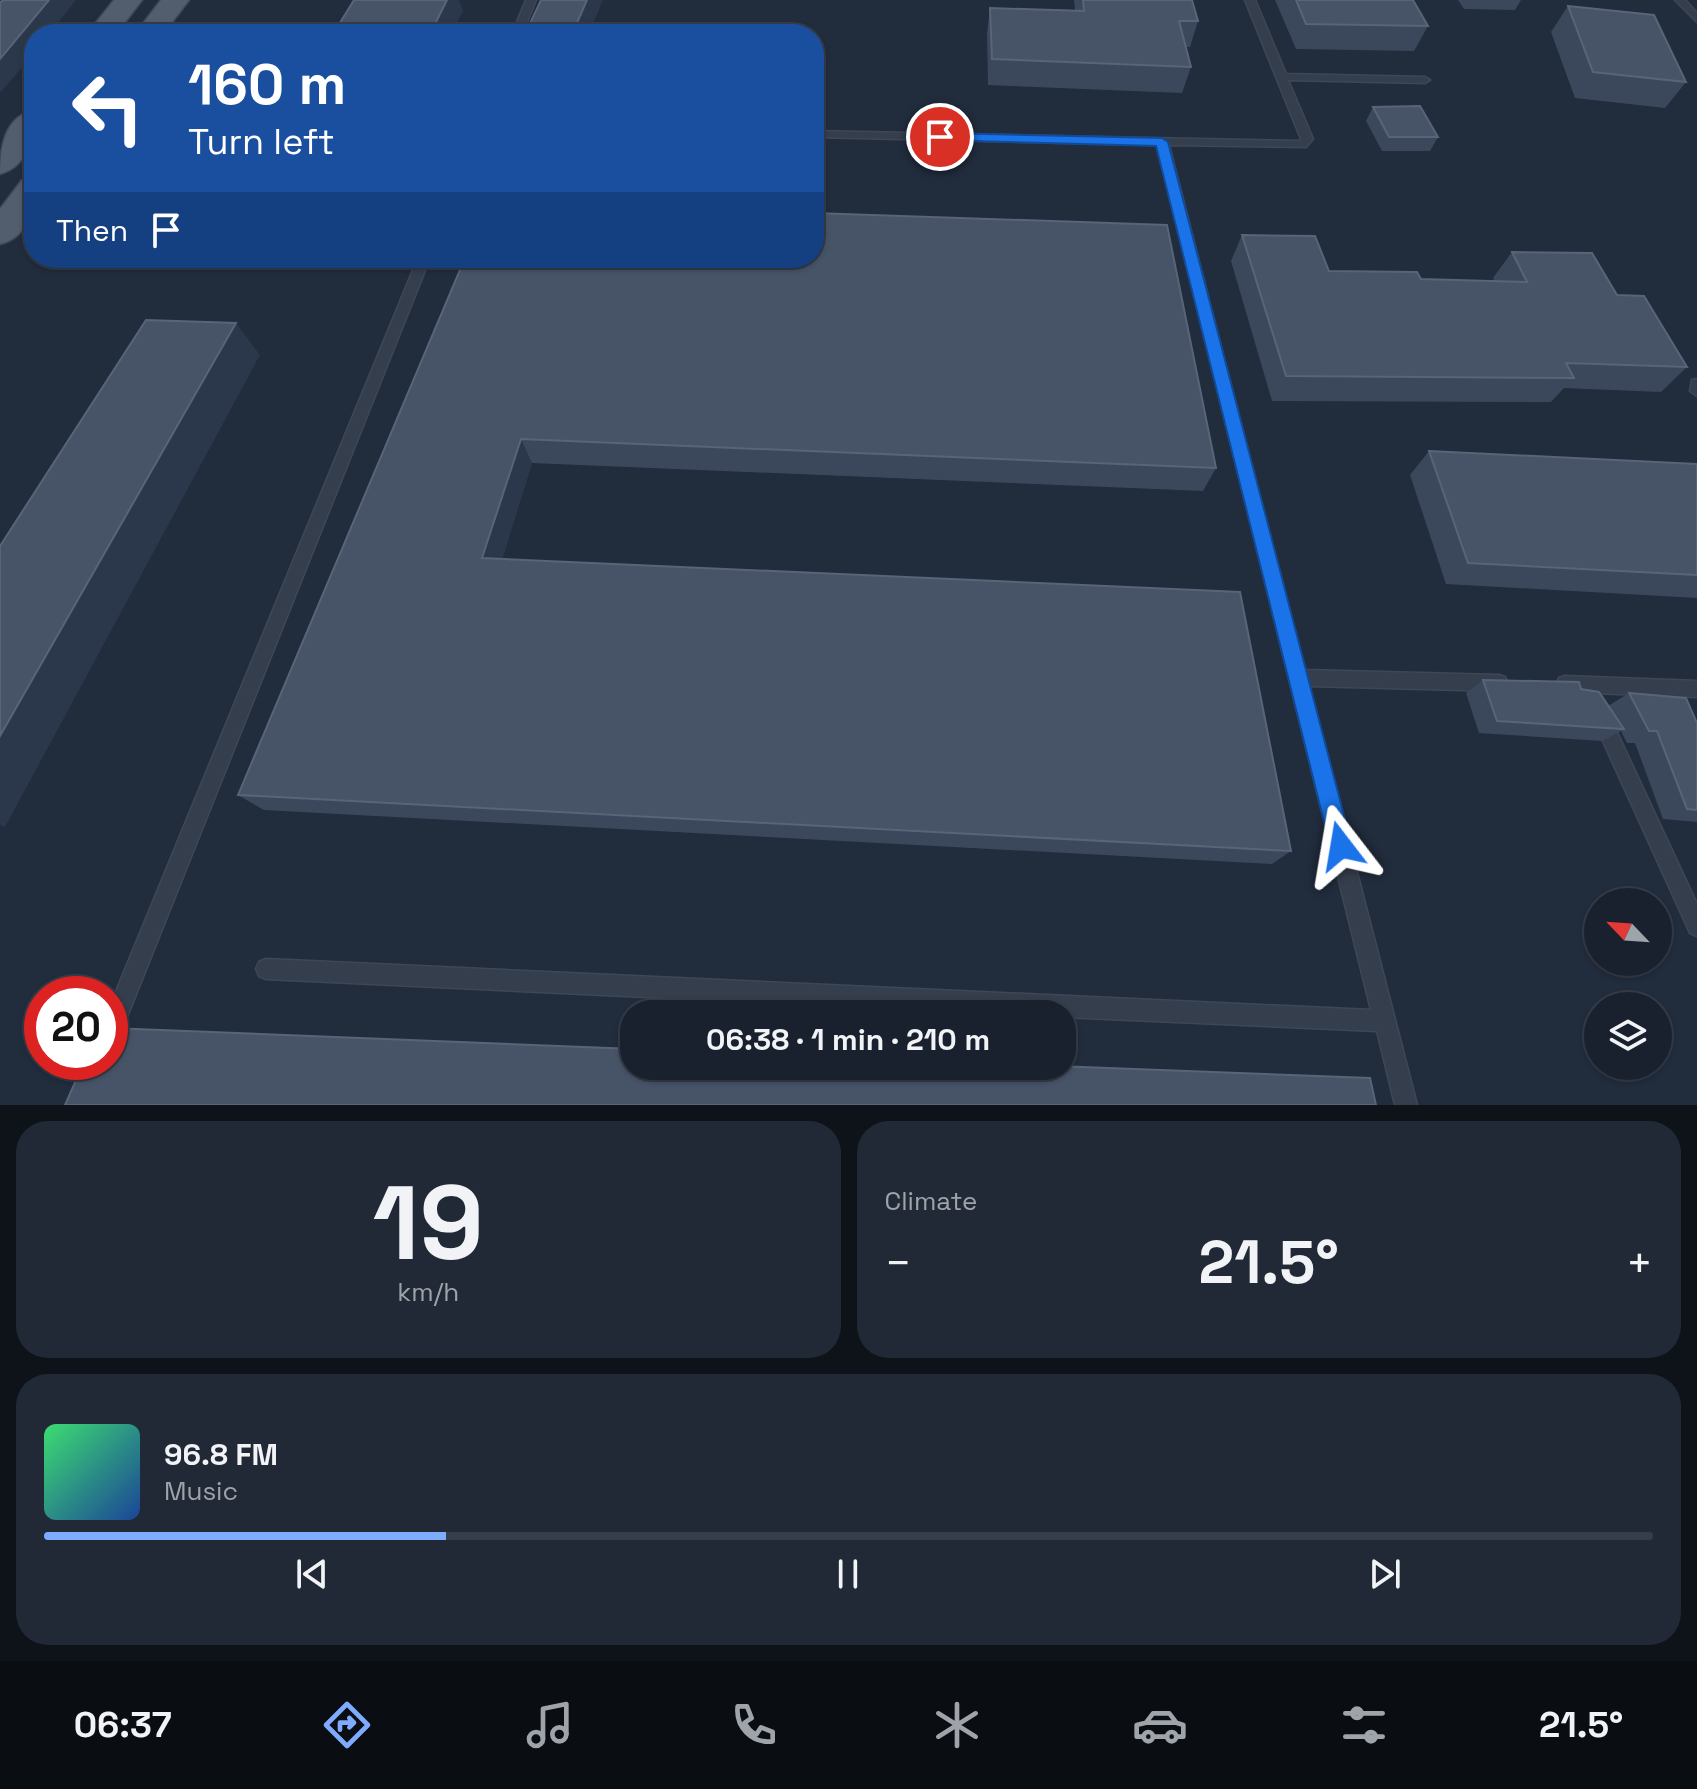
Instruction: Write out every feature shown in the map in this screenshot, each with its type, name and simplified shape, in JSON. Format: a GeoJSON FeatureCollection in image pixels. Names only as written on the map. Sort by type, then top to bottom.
{"type":"FeatureCollection","features":[{"type":"Feature","properties":{"kind":"main road"},"geometry":{"type":"LineString","coordinates":[[109,24],[128,0]]}},
{"type":"Feature","properties":{"kind":"main road"},"geometry":{"type":"LineString","coordinates":[[157,24],[175,0]]}},
{"type":"Feature","properties":{"kind":"main road"},"geometry":{"type":"LineString","coordinates":[[0,164],[24,132]]}},
{"type":"Feature","properties":{"kind":"main road"},"geometry":{"type":"LineString","coordinates":[[0,233],[24,201]]}},
{"type":"Feature","properties":{"kind":"lane"},"geometry":{"type":"LineString","coordinates":[[521,24],[531,0]]}},
{"type":"Feature","properties":{"kind":"lane"},"geometry":{"type":"LineString","coordinates":[[824,134],[1306,143],[1250,0]]}},
{"type":"Feature","properties":{"kind":"lane"},"geometry":{"type":"LineString","coordinates":[[1680,0],[1697,19]]}},
{"type":"Feature","properties":{"kind":"lane"},"geometry":{"type":"LineString","coordinates":[[1282,77],[1425,80]]}},
{"type":"Feature","properties":{"kind":"lane"},"geometry":{"type":"LineString","coordinates":[[1162,142],[1406,1105]]}},
{"type":"Feature","properties":{"kind":"lane"},"geometry":{"type":"LineString","coordinates":[[128,988],[420,268]]}},
{"type":"Feature","properties":{"kind":"lane"},"geometry":{"type":"LineString","coordinates":[[1697,384],[1697,391]]}},
{"type":"Feature","properties":{"kind":"lane"},"geometry":{"type":"LineString","coordinates":[[1298,678],[1518,683]]}},
{"type":"Feature","properties":{"kind":"lane"},"geometry":{"type":"LineString","coordinates":[[1697,689],[1557,684],[1587,697],[1605,721],[1697,926]]}},
{"type":"Feature","properties":{"kind":"lane"},"geometry":{"type":"LineString","coordinates":[[266,969],[1385,1021]]}},
{"type":"Feature","properties":{"kind":"building"},"geometry":{"type":"Polygon","coordinates":[[[3,0],[49,0],[29,24],[24,24],[24,30],[0,59],[0,3],[3,0]]]}},
{"type":"Feature","properties":{"kind":"building"},"geometry":{"type":"Polygon","coordinates":[[[354,0],[447,0],[435,24],[339,24],[354,0]]]}},
{"type":"Feature","properties":{"kind":"building"},"geometry":{"type":"Polygon","coordinates":[[[541,0],[587,0],[576,24],[530,24],[541,0]]]}},
{"type":"Feature","properties":{"kind":"building"},"geometry":{"type":"Polygon","coordinates":[[[1083,0],[1192,0],[1198,21],[1179,21],[1191,67],[992,59],[990,8],[1084,11],[1083,0]]]}},
{"type":"Feature","properties":{"kind":"building"},"geometry":{"type":"Polygon","coordinates":[[[1296,0],[1413,0],[1428,26],[1306,24],[1296,0]]]}},
{"type":"Feature","properties":{"kind":"building"},"geometry":{"type":"Polygon","coordinates":[[[1568,6],[1654,15],[1686,82],[1593,72],[1568,6]]]}},
{"type":"Feature","properties":{"kind":"building"},"geometry":{"type":"Polygon","coordinates":[[[1420,106],[1438,137],[1389,137],[1373,107],[1420,106]]]}},
{"type":"Feature","properties":{"kind":"building"},"geometry":{"type":"Polygon","coordinates":[[[824,213],[1167,225],[1216,468],[521,439],[482,558],[1240,592],[1291,851],[238,795],[461,268],[824,268],[824,213]]]}},
{"type":"Feature","properties":{"kind":"building"},"geometry":{"type":"Polygon","coordinates":[[[1242,235],[1315,236],[1329,271],[1417,272],[1421,279],[1527,282],[1512,252],[1592,253],[1617,295],[1644,296],[1687,367],[1566,363],[1574,378],[1286,376],[1242,235]]]}},
{"type":"Feature","properties":{"kind":"building"},"geometry":{"type":"Polygon","coordinates":[[[146,320],[236,323],[0,736],[0,546],[146,320]]]}},
{"type":"Feature","properties":{"kind":"building"},"geometry":{"type":"Polygon","coordinates":[[[1429,451],[1697,464],[1697,575],[1468,563],[1429,451]]]}},
{"type":"Feature","properties":{"kind":"building"},"geometry":{"type":"Polygon","coordinates":[[[1483,680],[1579,682],[1581,689],[1599,692],[1624,729],[1497,721],[1483,680]]]}},
{"type":"Feature","properties":{"kind":"building"},"geometry":{"type":"Polygon","coordinates":[[[1629,693],[1686,698],[1697,723],[1697,810],[1687,809],[1657,731],[1649,731],[1629,693]]]}},
{"type":"Feature","properties":{"kind":"building"},"geometry":{"type":"Polygon","coordinates":[[[128,1029],[620,1048],[620,1080],[1076,1080],[1076,1067],[1370,1078],[1376,1105],[65,1105],[76,1080],[128,1080],[128,1029]]]}},
{"type":"Feature","properties":{"kind":"route"},"geometry":{"type":"LineString","coordinates":[[940,137],[1162,142],[1341,846]]}}]}
